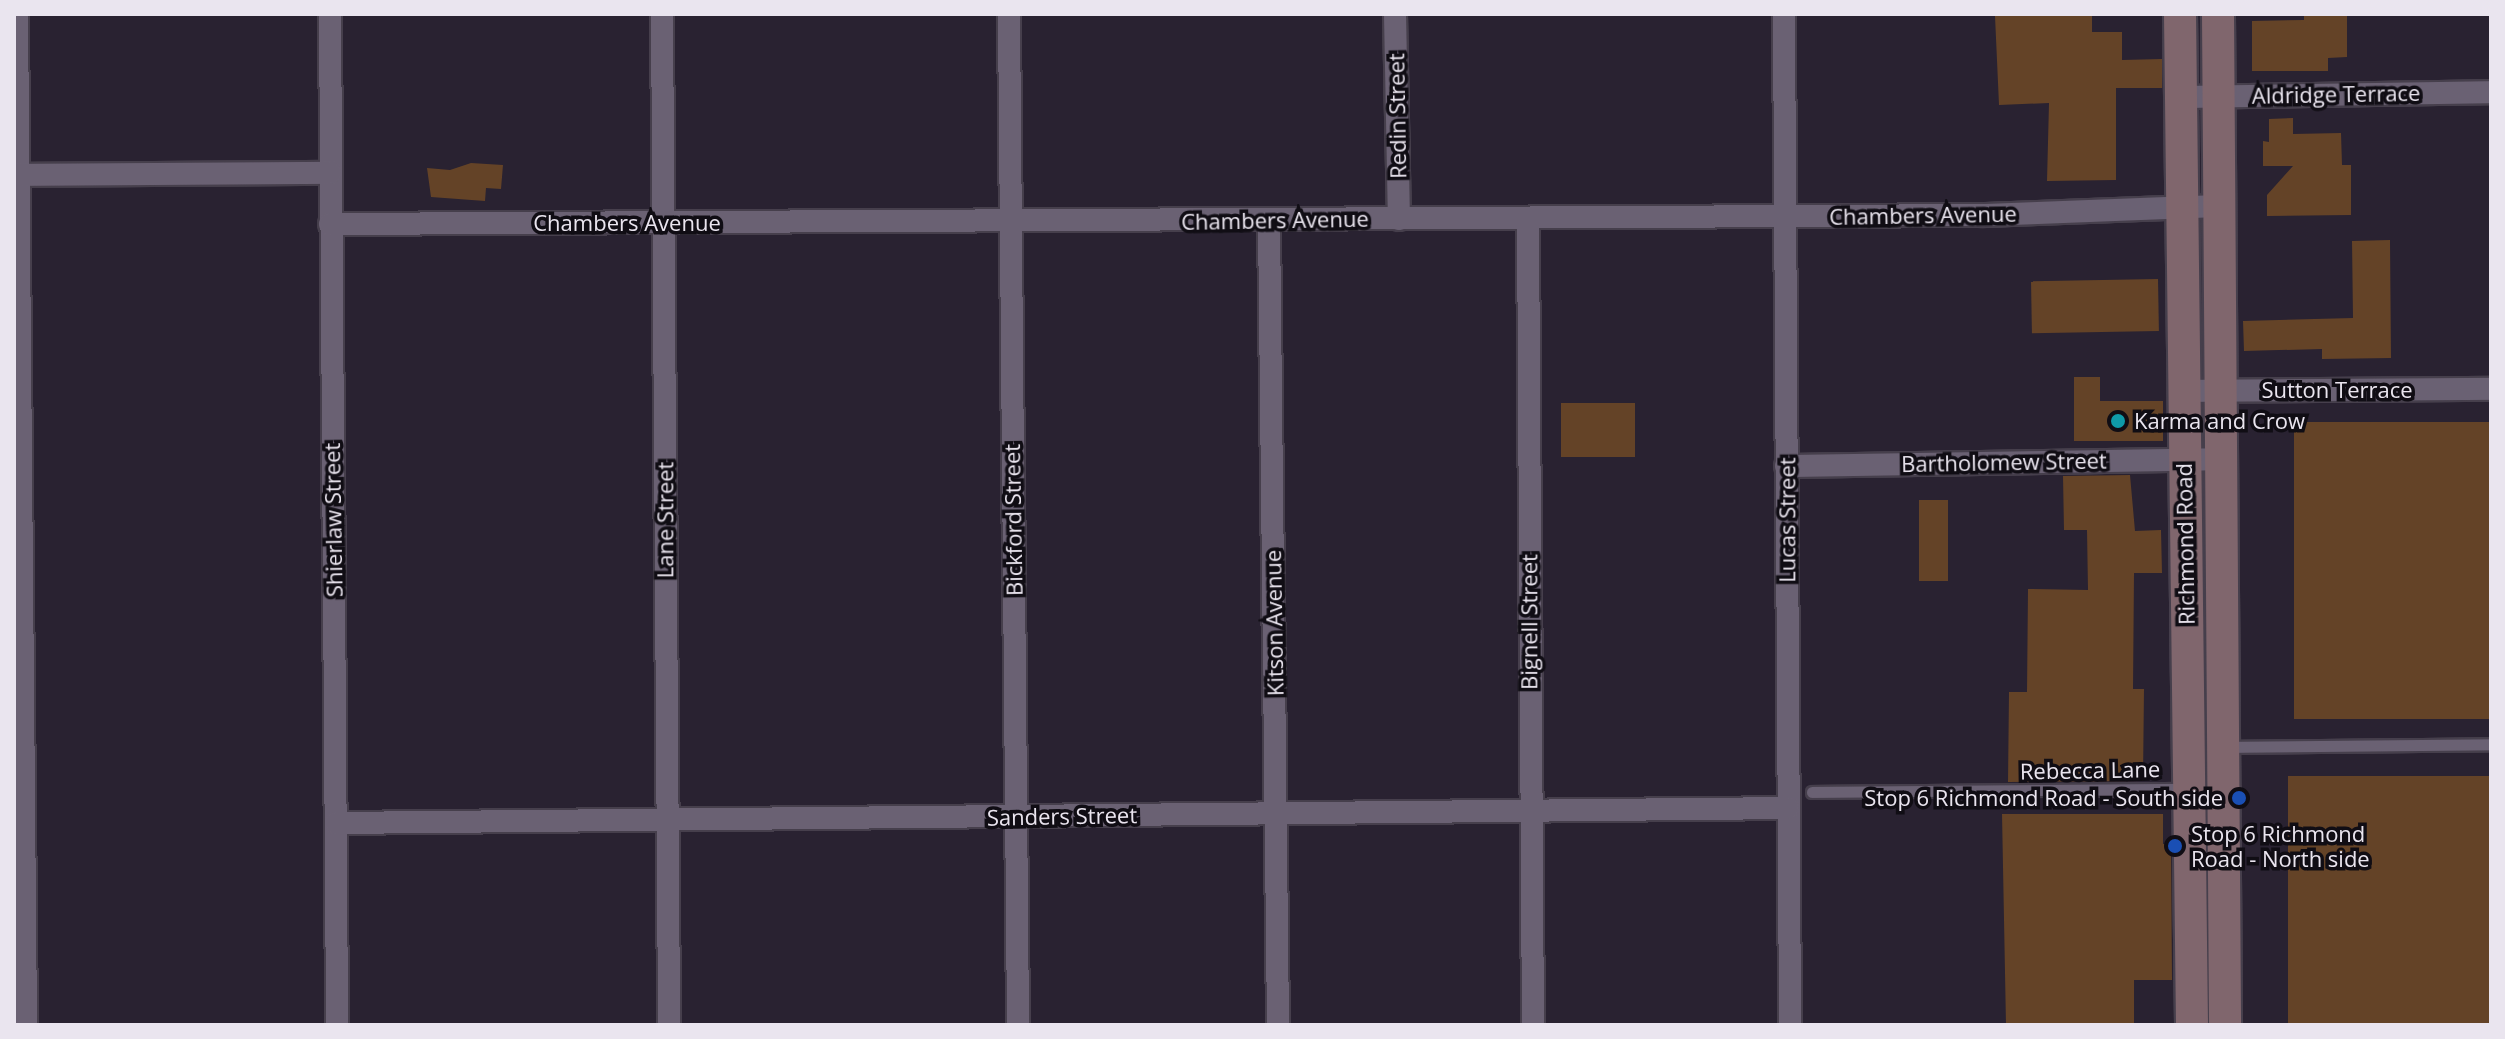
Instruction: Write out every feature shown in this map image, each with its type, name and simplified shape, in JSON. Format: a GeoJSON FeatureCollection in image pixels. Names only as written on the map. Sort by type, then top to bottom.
{"type":"FeatureCollection","features":[{"type":"Feature","properties":{"kind":"main road","name":"Richmond Road"},"geometry":{"type":"LineString","coordinates":[[2180,14],[2183,459],[2225,1025]]}},
{"type":"Feature","properties":{"kind":"main road","name":"Richmond Road"},"geometry":{"type":"LineString","coordinates":[[2192,1025],[2207,789],[2224,747],[2218,14]]}},
{"type":"Feature","properties":{"kind":"street"},"geometry":{"type":"LineString","coordinates":[[17,14],[16,175],[26,1025]]}},
{"type":"Feature","properties":{"kind":"street","name":"Shierlaw Street"},"geometry":{"type":"LineString","coordinates":[[330,14],[337,1025]]}},
{"type":"Feature","properties":{"kind":"street","name":"Lane Street"},"geometry":{"type":"LineString","coordinates":[[662,14],[669,1025]]}},
{"type":"Feature","properties":{"kind":"street","name":"Bickford Street"},"geometry":{"type":"LineString","coordinates":[[1009,14],[1018,1025]]}},
{"type":"Feature","properties":{"kind":"street","name":"Redin Street"},"geometry":{"type":"LineString","coordinates":[[1395,14],[1399,219]]}},
{"type":"Feature","properties":{"kind":"street","name":"Lucas Street"},"geometry":{"type":"LineString","coordinates":[[1784,14],[1790,1025]]}},
{"type":"Feature","properties":{"kind":"street","name":"Aldridge Terrace"},"geometry":{"type":"LineString","coordinates":[[2180,97],[2491,92]]}},
{"type":"Feature","properties":{"kind":"street"},"geometry":{"type":"LineString","coordinates":[[16,175],[330,173]]}},
{"type":"Feature","properties":{"kind":"street","name":"Chambers Avenue"},"geometry":{"type":"LineString","coordinates":[[330,224],[1784,216],[2220,206]]}},
{"type":"Feature","properties":{"kind":"street","name":"Bignell Street"},"geometry":{"type":"LineString","coordinates":[[1528,218],[1533,1025]]}},
{"type":"Feature","properties":{"kind":"street","name":"Kitson Avenue"},"geometry":{"type":"LineString","coordinates":[[1269,220],[1278,1025]]}},
{"type":"Feature","properties":{"kind":"street","name":"Sutton Terrace"},"geometry":{"type":"LineString","coordinates":[[2182,391],[2491,389]]}},
{"type":"Feature","properties":{"kind":"street","name":"Bartholomew Street"},"geometry":{"type":"LineString","coordinates":[[1786,466],[2222,459]]}},
{"type":"Feature","properties":{"kind":"street","name":"Sanders Street"},"geometry":{"type":"LineString","coordinates":[[336,823],[1788,808]]}},
{"type":"Feature","properties":{"kind":"lane"},"geometry":{"type":"LineString","coordinates":[[2224,747],[2491,744]]}},
{"type":"Feature","properties":{"kind":"lane","name":"Rebecca Lane"},"geometry":{"type":"LineString","coordinates":[[1812,792],[2207,789]]}},
{"type":"Feature","properties":{"kind":"building"},"geometry":{"type":"Polygon","coordinates":[[[2304,14],[2347,14],[2347,57],[2328,58],[2328,71],[2252,71],[2252,21],[2304,20],[2304,14]]]}},
{"type":"Feature","properties":{"kind":"building"},"geometry":{"type":"Polygon","coordinates":[[[1995,16],[2092,16],[2092,32],[2122,32],[2122,60],[2162,59],[2162,88],[2116,88],[2116,180],[2047,181],[2049,103],[1999,105],[1995,16]]]}},
{"type":"Feature","properties":{"kind":"building"},"geometry":{"type":"Polygon","coordinates":[[[2293,118],[2293,134],[2341,133],[2342,165],[2351,165],[2351,215],[2267,216],[2267,195],[2293,166],[2263,166],[2263,141],[2269,142],[2269,119],[2293,118]]]}},
{"type":"Feature","properties":{"kind":"building"},"geometry":{"type":"Polygon","coordinates":[[[471,163],[503,165],[501,189],[486,188],[485,201],[431,197],[427,168],[450,170],[471,163]]]}},
{"type":"Feature","properties":{"kind":"building"},"geometry":{"type":"Polygon","coordinates":[[[2390,240],[2391,358],[2322,359],[2322,349],[2244,351],[2243,321],[2353,318],[2352,241],[2390,240]]]}},
{"type":"Feature","properties":{"kind":"building"},"geometry":{"type":"Polygon","coordinates":[[[2158,279],[2159,331],[2032,333],[2031,281],[2158,279]]]}},
{"type":"Feature","properties":{"kind":"building","name":"Karma and Crow"},"geometry":{"type":"Polygon","coordinates":[[[2074,377],[2100,377],[2100,401],[2163,401],[2163,441],[2074,441],[2074,377]]]}},
{"type":"Feature","properties":{"kind":"building"},"geometry":{"type":"Polygon","coordinates":[[[1561,403],[1635,403],[1635,457],[1561,457],[1561,403]]]}},
{"type":"Feature","properties":{"kind":"building"},"geometry":{"type":"Polygon","coordinates":[[[2294,422],[2491,422],[2491,719],[2294,719],[2294,422]]]}},
{"type":"Feature","properties":{"kind":"building"},"geometry":{"type":"Polygon","coordinates":[[[2130,475],[2135,531],[2161,530],[2162,573],[2134,573],[2133,689],[2144,689],[2143,781],[2008,782],[2009,692],[2027,692],[2028,589],[2088,590],[2087,530],[2064,530],[2063,476],[2130,475]]]}},
{"type":"Feature","properties":{"kind":"building"},"geometry":{"type":"Polygon","coordinates":[[[1919,500],[1948,500],[1948,581],[1919,581],[1919,500]]]}},
{"type":"Feature","properties":{"kind":"building"},"geometry":{"type":"Polygon","coordinates":[[[2288,776],[2491,776],[2491,1025],[2288,1025],[2288,776]]]}},
{"type":"Feature","properties":{"kind":"building"},"geometry":{"type":"Polygon","coordinates":[[[2002,814],[2163,814],[2163,844],[2171,844],[2172,980],[2134,980],[2134,1025],[2006,1025],[2002,814]]]}},
{"type":"Feature","properties":{"kind":"place","name":"Karma and Crow"},"geometry":{"type":"Point","coordinates":[2118,421]}},
{"type":"Feature","properties":{"kind":"place","name":"Stop 6 Richmond Road - South side"},"geometry":{"type":"Point","coordinates":[2239,798]}},
{"type":"Feature","properties":{"kind":"place","name":"Stop 6 Richmond Road - North side"},"geometry":{"type":"Point","coordinates":[2175,846]}}]}
